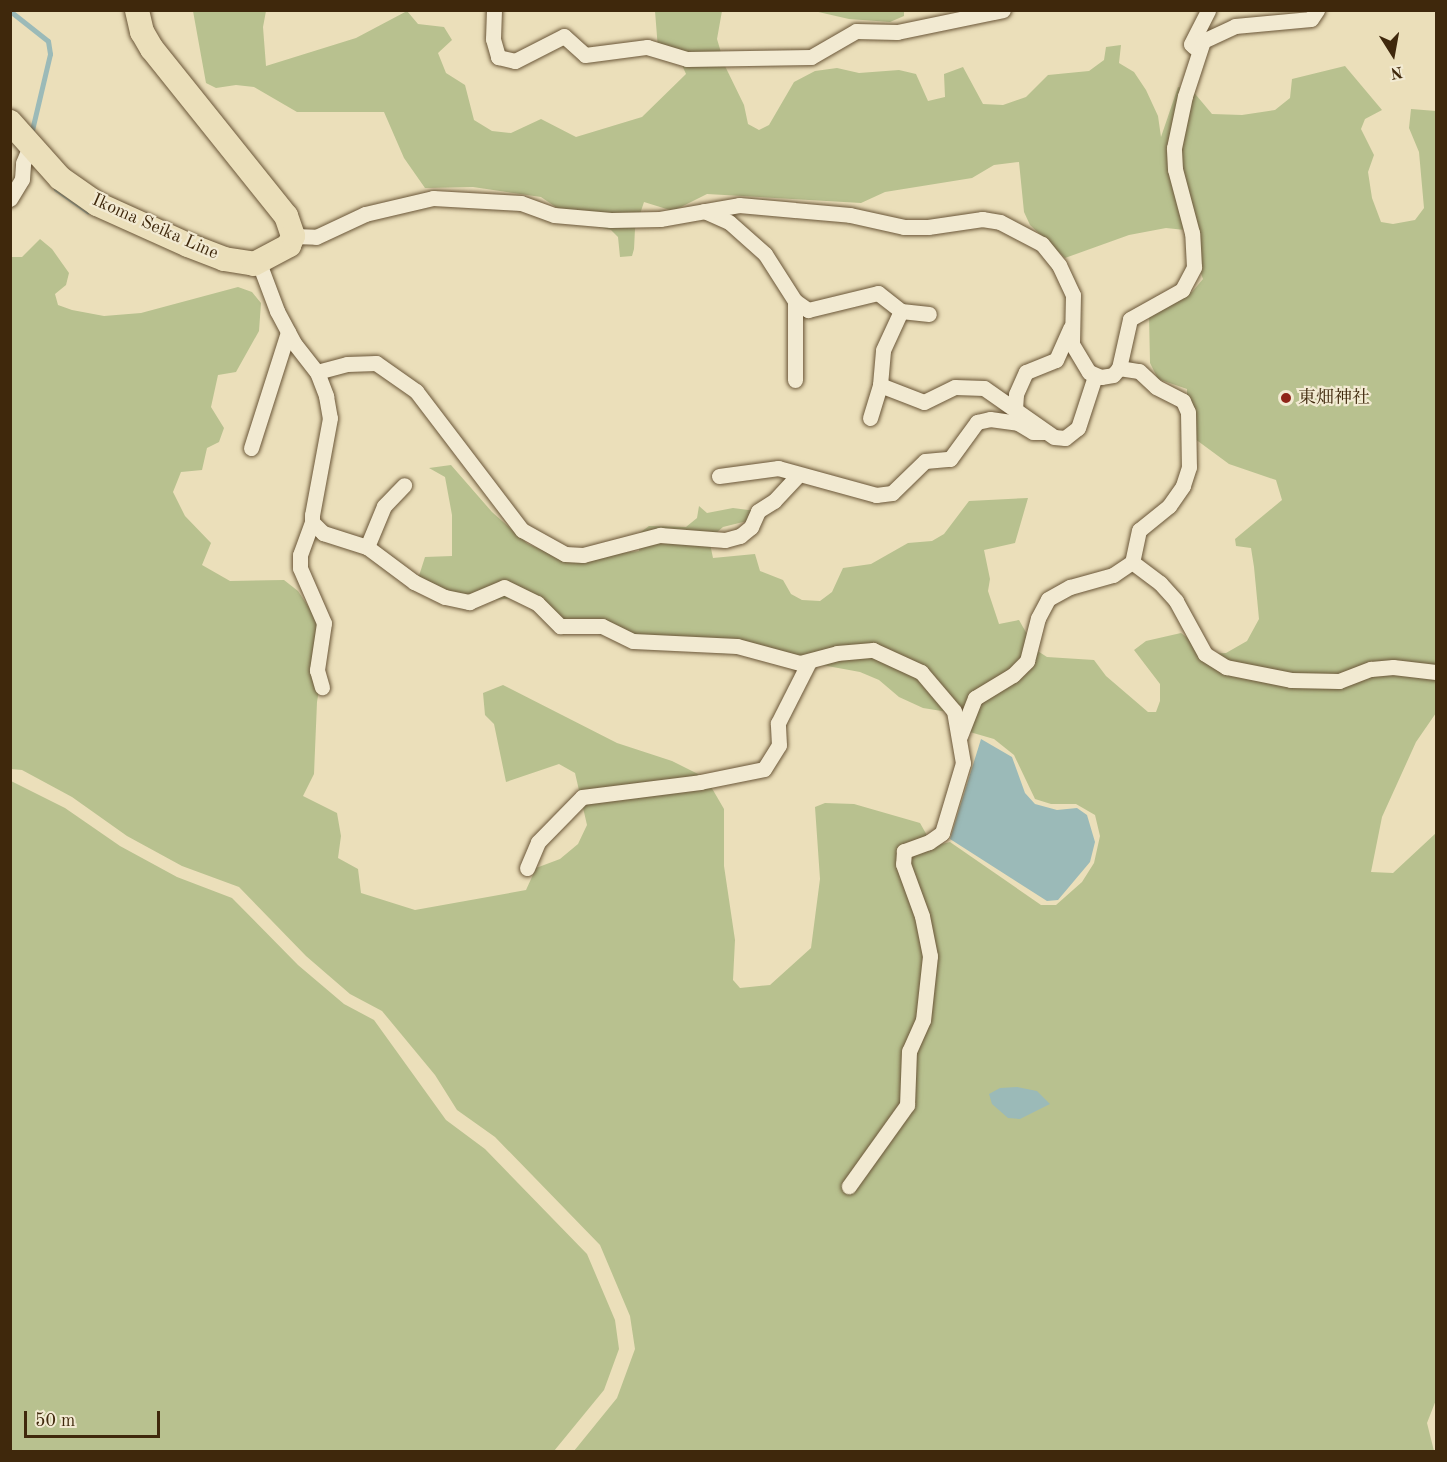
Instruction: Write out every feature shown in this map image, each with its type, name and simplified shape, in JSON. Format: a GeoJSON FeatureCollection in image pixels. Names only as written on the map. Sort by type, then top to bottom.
{"type":"FeatureCollection","features":[{"type":"Feature","properties":{"kind":"main road"},"geometry":{"type":"LineString","coordinates":[[137,10],[139,25],[152,49],[286,216],[293,236],[289,246],[259,263]]}},
{"type":"Feature","properties":{"kind":"main road","name":"Ikoma Seika Line"},"geometry":{"type":"LineString","coordinates":[[10,122],[60,178],[97,204],[224,259],[259,263]]}},
{"type":"Feature","properties":{"kind":"street"},"geometry":{"type":"LineString","coordinates":[[494,10],[493,39],[498,57],[515,61],[564,36],[585,55],[647,47],[687,59],[812,57],[856,31],[897,32],[1003,10]]}},
{"type":"Feature","properties":{"kind":"street"},"geometry":{"type":"LineString","coordinates":[[1199,50],[1191,44],[1208,10]]}},
{"type":"Feature","properties":{"kind":"street"},"geometry":{"type":"LineString","coordinates":[[1070,328],[1080,361],[1095,376],[1113,375],[1119,368],[1130,319],[1182,290],[1194,267],[1192,233],[1174,169],[1174,148],[1203,41],[1218,31],[1235,26],[1311,19],[1317,10]]}},
{"type":"Feature","properties":{"kind":"street"},"geometry":{"type":"LineString","coordinates":[[10,200],[22,180],[22,163],[31,144]]}},
{"type":"Feature","properties":{"kind":"street"},"geometry":{"type":"LineString","coordinates":[[293,236],[316,237],[365,214],[433,198],[521,203],[554,215],[611,220],[660,219],[739,205],[850,215],[904,227],[928,228],[982,219],[1000,222],[1042,244],[1059,265],[1073,295],[1070,328],[1056,360],[1026,372],[1016,394],[1015,409]]}},
{"type":"Feature","properties":{"kind":"street"},"geometry":{"type":"LineString","coordinates":[[704,211],[729,222],[765,254],[795,301],[808,310],[878,292],[901,311],[929,314]]}},
{"type":"Feature","properties":{"kind":"street"},"geometry":{"type":"LineString","coordinates":[[259,263],[288,332],[317,372],[330,418],[312,522],[300,555],[300,568],[324,623],[317,670],[322,687]]}},
{"type":"Feature","properties":{"kind":"street"},"geometry":{"type":"LineString","coordinates":[[795,301],[795,380]]}},
{"type":"Feature","properties":{"kind":"street"},"geometry":{"type":"LineString","coordinates":[[870,418],[880,385],[883,350],[901,311]]}},
{"type":"Feature","properties":{"kind":"street"},"geometry":{"type":"LineString","coordinates":[[251,448],[288,332]]}},
{"type":"Feature","properties":{"kind":"street"},"geometry":{"type":"LineString","coordinates":[[317,372],[347,364],[376,363],[416,391],[522,530],[565,554],[583,555],[660,535],[725,540],[740,536],[751,527],[758,511],[774,501],[797,476]]}},
{"type":"Feature","properties":{"kind":"street"},"geometry":{"type":"LineString","coordinates":[[960,736],[975,698],[1013,675],[1027,661],[1038,618],[1048,599],[1070,587],[1113,576],[1132,562],[1139,530],[1168,506],[1183,486],[1189,459],[1188,412],[1183,401],[1156,387],[1139,371],[1119,368]]}},
{"type":"Feature","properties":{"kind":"street"},"geometry":{"type":"LineString","coordinates":[[880,385],[924,402],[970,385],[1000,396],[1054,437],[1074,434],[1095,376]]}},
{"type":"Feature","properties":{"kind":"street"},"geometry":{"type":"LineString","coordinates":[[719,476],[778,468],[797,476],[876,495],[892,493],[925,461],[950,459],[977,422],[990,419],[1018,423],[1033,432],[1046,432]]}},
{"type":"Feature","properties":{"kind":"street"},"geometry":{"type":"LineString","coordinates":[[368,547],[384,506],[404,485]]}},
{"type":"Feature","properties":{"kind":"street"},"geometry":{"type":"LineString","coordinates":[[312,522],[323,533],[368,547],[414,582],[460,602],[504,587],[537,603],[560,626],[602,626],[633,642],[737,646],[809,662],[858,649],[892,656],[931,680],[954,711],[963,763],[959,785],[942,833],[929,842],[904,851],[903,864],[928,936],[930,956],[922,1020],[909,1051],[907,1105],[877,1152],[849,1186]]}},
{"type":"Feature","properties":{"kind":"street"},"geometry":{"type":"LineString","coordinates":[[1132,562],[1160,583],[1176,602],[1205,654],[1226,667],[1316,681],[1340,681],[1371,669],[1393,667],[1437,672]]}},
{"type":"Feature","properties":{"kind":"street"},"geometry":{"type":"LineString","coordinates":[[527,868],[538,842],[582,797],[700,782],[764,769],[778,745],[778,723],[809,662]]}},
{"type":"Feature","properties":{"kind":"green space"},"geometry":{"type":"Polygon","coordinates":[[[904,10],[904,16],[890,22],[849,19],[814,11],[904,10]]]}},
{"type":"Feature","properties":{"kind":"green space"},"geometry":{"type":"Polygon","coordinates":[[[193,11],[266,11],[263,27],[266,66],[356,38],[407,11],[418,24],[444,27],[452,40],[438,53],[446,73],[465,85],[474,120],[492,131],[511,133],[541,119],[576,137],[642,117],[686,74],[678,56],[658,49],[655,11],[722,11],[717,39],[725,66],[744,105],[748,124],[759,130],[769,125],[794,82],[815,71],[837,68],[859,73],[899,70],[916,74],[928,101],[945,97],[944,74],[963,67],[983,104],[1003,105],[1026,97],[1048,75],[1089,71],[1104,60],[1106,47],[1121,45],[1119,63],[1134,72],[1146,90],[1158,116],[1161,137],[1178,87],[1191,89],[1212,114],[1242,115],[1275,110],[1290,98],[1292,79],[1345,66],[1382,110],[1365,119],[1361,129],[1374,155],[1368,172],[1372,198],[1381,222],[1393,224],[1415,220],[1424,208],[1419,152],[1409,128],[1411,109],[1436,111],[1436,713],[1416,742],[1382,817],[1371,872],[1393,873],[1436,833],[1436,1400],[1427,1423],[1434,1451],[574,1451],[617,1398],[635,1349],[630,1316],[600,1245],[495,1137],[457,1110],[435,1075],[382,1011],[350,994],[306,956],[239,887],[182,866],[127,836],[72,797],[22,770],[11,769],[11,257],[22,257],[40,239],[52,249],[69,273],[66,285],[55,294],[58,305],[104,316],[141,313],[238,287],[252,292],[261,303],[259,331],[236,372],[218,375],[211,407],[224,428],[219,442],[207,448],[202,470],[181,472],[173,492],[185,516],[211,543],[202,565],[230,581],[284,580],[298,591],[328,636],[317,702],[314,774],[303,796],[337,813],[341,836],[338,858],[358,869],[361,893],[415,910],[526,890],[536,868],[560,859],[578,844],[587,825],[575,773],[559,764],[506,782],[494,724],[485,715],[483,693],[503,685],[617,743],[672,761],[706,778],[724,809],[724,866],[735,940],[733,980],[740,988],[770,985],[811,948],[820,879],[815,807],[825,803],[854,804],[920,823],[933,846],[950,842],[1041,905],[1056,905],[1082,882],[1094,863],[1100,836],[1095,815],[1076,804],[1051,804],[1035,799],[1014,755],[994,739],[956,728],[948,712],[923,708],[899,697],[879,680],[860,672],[740,650],[724,654],[650,644],[562,625],[524,597],[494,600],[447,596],[417,582],[425,557],[452,556],[452,515],[445,477],[429,468],[451,465],[492,512],[528,544],[563,559],[639,551],[638,534],[649,526],[686,527],[697,518],[699,506],[707,513],[733,508],[756,511],[751,520],[723,527],[709,539],[713,558],[755,554],[760,571],[783,580],[791,594],[802,600],[820,601],[832,592],[843,568],[871,564],[908,543],[932,541],[944,534],[969,501],[1028,498],[1015,543],[984,550],[990,579],[988,591],[999,624],[1019,620],[1036,650],[1047,657],[1094,660],[1106,676],[1148,712],[1156,712],[1160,701],[1160,684],[1134,650],[1146,641],[1181,633],[1209,654],[1226,653],[1247,641],[1259,619],[1254,567],[1251,548],[1236,546],[1235,539],[1282,500],[1276,480],[1229,464],[1187,433],[1187,389],[1158,379],[1150,363],[1149,315],[1192,292],[1203,279],[1185,230],[1166,228],[1129,235],[1065,258],[1030,225],[1024,212],[1019,162],[994,165],[972,178],[885,192],[861,203],[707,194],[673,211],[644,202],[635,229],[632,256],[620,257],[618,237],[611,230],[578,222],[541,197],[473,187],[425,188],[404,158],[384,112],[297,112],[254,87],[236,85],[216,88],[206,83],[193,11]]]}},
{"type":"Feature","properties":{"kind":"green space"},"geometry":{"type":"Polygon","coordinates":[[[11,781],[65,808],[120,846],[177,877],[232,898],[298,965],[344,1004],[374,1020],[446,1120],[485,1149],[587,1254],[615,1320],[619,1349],[604,1390],[554,1451],[11,1451],[11,781]]]}},
{"type":"Feature","properties":{"kind":"water"},"geometry":{"type":"Polygon","coordinates":[[[981,739],[1012,757],[1025,793],[1035,804],[1057,810],[1077,808],[1087,815],[1095,842],[1090,862],[1058,900],[1047,901],[950,839],[981,739]]]}},
{"type":"Feature","properties":{"kind":"water"},"geometry":{"type":"Polygon","coordinates":[[[1017,1087],[1037,1091],[1050,1104],[1020,1119],[1008,1118],[992,1104],[989,1094],[1000,1088],[1017,1087]]]}},
{"type":"Feature","properties":{"kind":"waterway"},"geometry":{"type":"LineString","coordinates":[[10,11],[48,41],[50,54],[32,130]]}},
{"type":"Feature","properties":{"kind":"waterway"},"geometry":{"type":"LineString","coordinates":[[56,189],[88,211]]}},
{"type":"Feature","properties":{"kind":"place","name":"東畑神社"},"geometry":{"type":"Point","coordinates":[1286,398]}}]}
